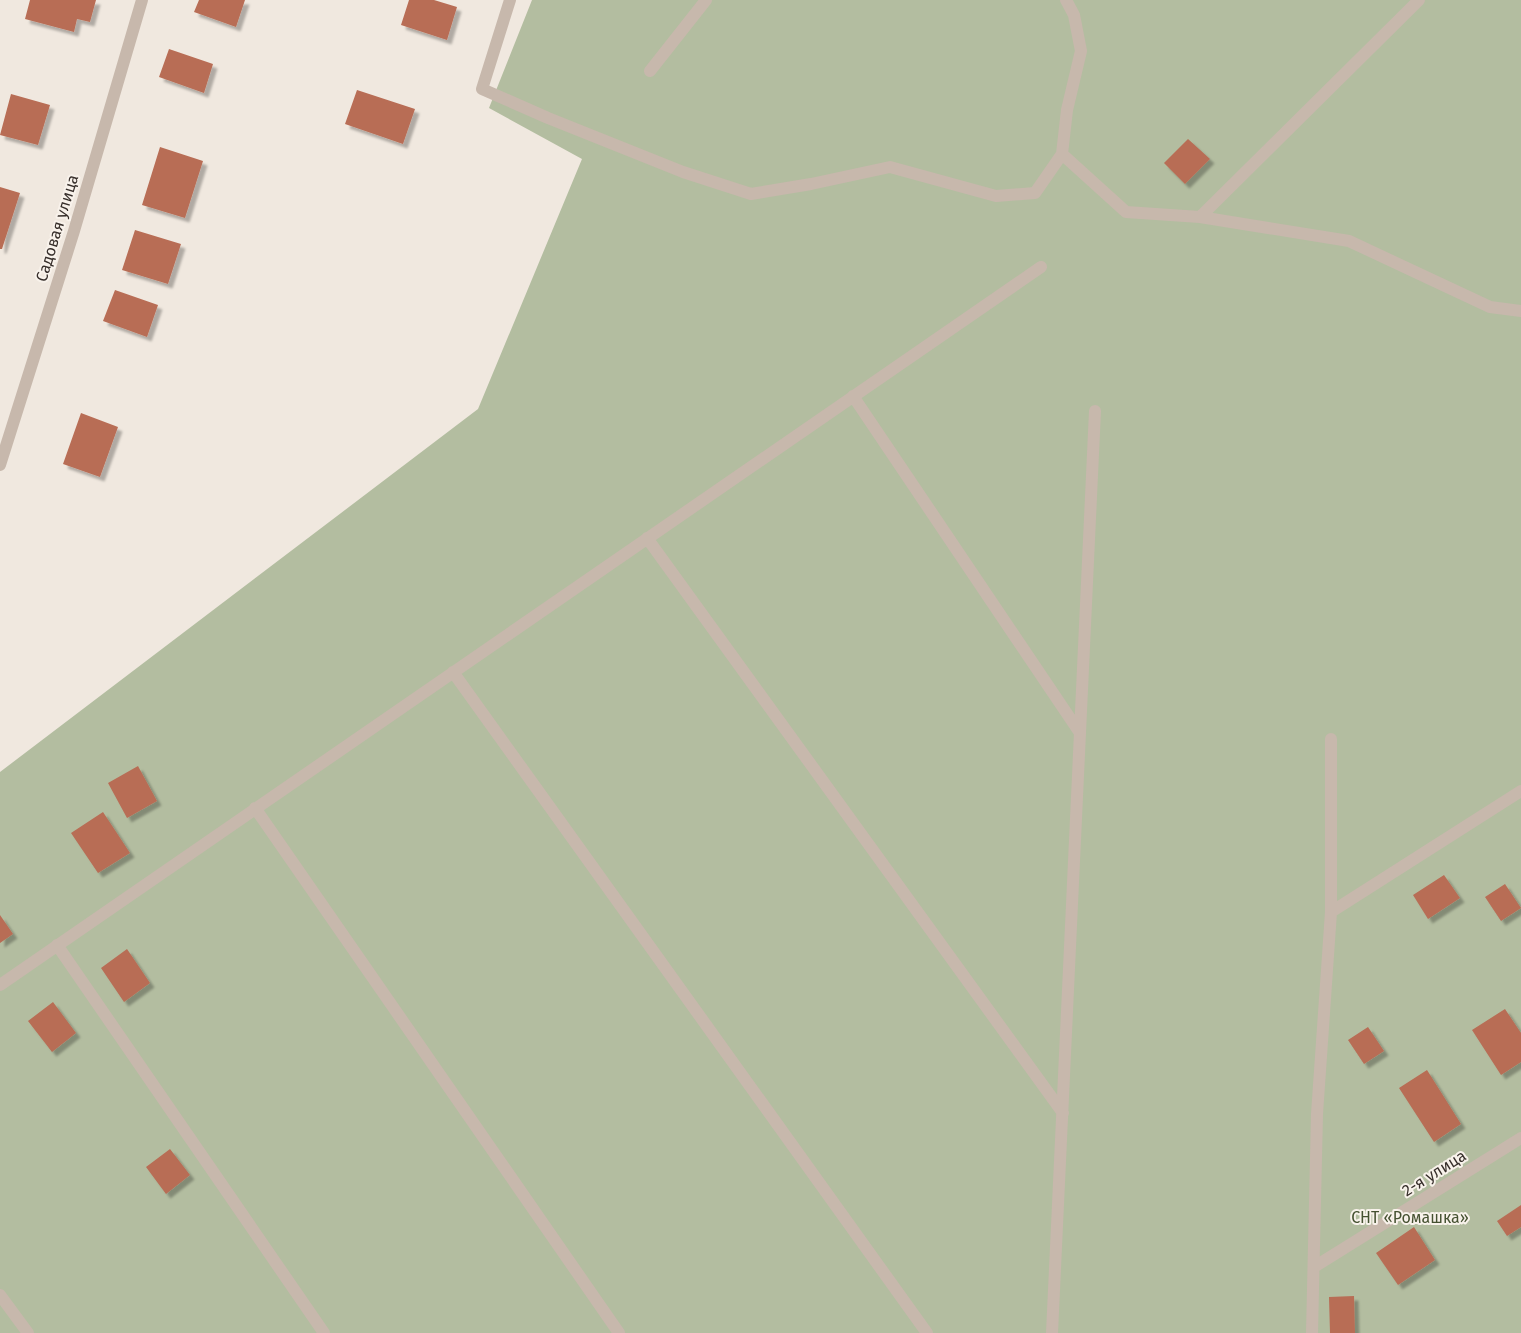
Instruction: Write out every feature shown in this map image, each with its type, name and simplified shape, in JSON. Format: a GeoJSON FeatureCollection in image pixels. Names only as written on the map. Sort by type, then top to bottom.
{"type":"FeatureCollection","features":[{"type":"Feature","properties":{"kind":"street","name":"Садовая улица"},"geometry":{"type":"LineString","coordinates":[[0,466],[74,231],[142,0]]}},
{"type":"Feature","properties":{"kind":"street"},"geometry":{"type":"LineString","coordinates":[[510,0],[482,89],[548,118],[674,168],[751,194],[890,167],[996,196],[1035,193],[1062,154],[1067,110],[1081,51],[1074,15],[1066,0]]}},
{"type":"Feature","properties":{"kind":"street"},"geometry":{"type":"LineString","coordinates":[[650,71],[706,0]]}},
{"type":"Feature","properties":{"kind":"street"},"geometry":{"type":"LineString","coordinates":[[1200,217],[1419,0]]}},
{"type":"Feature","properties":{"kind":"street"},"geometry":{"type":"LineString","coordinates":[[1062,154],[1126,212],[1200,217],[1349,241],[1490,307],[1521,311]]}},
{"type":"Feature","properties":{"kind":"street"},"geometry":{"type":"LineString","coordinates":[[0,984],[1041,267]]}},
{"type":"Feature","properties":{"kind":"street"},"geometry":{"type":"LineString","coordinates":[[853,396],[1080,733]]}},
{"type":"Feature","properties":{"kind":"street"},"geometry":{"type":"LineString","coordinates":[[1052,1333],[1095,411]]}},
{"type":"Feature","properties":{"kind":"street"},"geometry":{"type":"LineString","coordinates":[[647,538],[1062,1113]]}},
{"type":"Feature","properties":{"kind":"street"},"geometry":{"type":"LineString","coordinates":[[453,672],[927,1333]]}},
{"type":"Feature","properties":{"kind":"street"},"geometry":{"type":"LineString","coordinates":[[1312,1333],[1318,1114],[1331,912],[1331,739]]}},
{"type":"Feature","properties":{"kind":"street"},"geometry":{"type":"LineString","coordinates":[[1331,912],[1521,791]]}},
{"type":"Feature","properties":{"kind":"street"},"geometry":{"type":"LineString","coordinates":[[256,808],[619,1333]]}},
{"type":"Feature","properties":{"kind":"street"},"geometry":{"type":"LineString","coordinates":[[57,946],[324,1333]]}},
{"type":"Feature","properties":{"kind":"street","name":"2-я улица"},"geometry":{"type":"LineString","coordinates":[[1314,1267],[1521,1138]]}},
{"type":"Feature","properties":{"kind":"street"},"geometry":{"type":"LineString","coordinates":[[0,1295],[28,1333]]}},
{"type":"Feature","properties":{"kind":"green space","name":"СНТ «Ромашка»"},"geometry":{"type":"Polygon","coordinates":[[[532,0],[1521,0],[1521,1333],[0,1333],[0,772],[478,409],[582,159],[489,108],[532,0]]]}},
{"type":"Feature","properties":{"kind":"building"},"geometry":{"type":"Polygon","coordinates":[[[30,0],[96,0],[90,22],[77,19],[74,32],[25,19],[30,0]]]}},
{"type":"Feature","properties":{"kind":"building"},"geometry":{"type":"Polygon","coordinates":[[[199,0],[245,0],[236,27],[194,12],[199,0]]]}},
{"type":"Feature","properties":{"kind":"building"},"geometry":{"type":"Polygon","coordinates":[[[409,0],[434,0],[457,7],[447,40],[401,25],[409,0]]]}},
{"type":"Feature","properties":{"kind":"building"},"geometry":{"type":"Polygon","coordinates":[[[169,49],[213,64],[204,93],[159,77],[169,49]]]}},
{"type":"Feature","properties":{"kind":"building"},"geometry":{"type":"Polygon","coordinates":[[[357,90],[415,109],[403,144],[345,124],[357,90]]]}},
{"type":"Feature","properties":{"kind":"building"},"geometry":{"type":"Polygon","coordinates":[[[11,94],[50,105],[38,145],[0,135],[11,94]]]}},
{"type":"Feature","properties":{"kind":"building"},"geometry":{"type":"Polygon","coordinates":[[[1188,139],[1210,159],[1185,184],[1164,163],[1188,139]]]}},
{"type":"Feature","properties":{"kind":"building"},"geometry":{"type":"Polygon","coordinates":[[[160,147],[203,161],[185,218],[142,205],[160,147]]]}},
{"type":"Feature","properties":{"kind":"building"},"geometry":{"type":"Polygon","coordinates":[[[0,187],[20,193],[2,249],[0,249],[0,187]]]}},
{"type":"Feature","properties":{"kind":"building"},"geometry":{"type":"Polygon","coordinates":[[[135,230],[181,244],[168,284],[122,270],[135,230]]]}},
{"type":"Feature","properties":{"kind":"building"},"geometry":{"type":"Polygon","coordinates":[[[115,290],[158,305],[147,337],[103,321],[115,290]]]}},
{"type":"Feature","properties":{"kind":"building"},"geometry":{"type":"Polygon","coordinates":[[[81,413],[118,427],[100,477],[63,464],[81,413]]]}},
{"type":"Feature","properties":{"kind":"building"},"geometry":{"type":"Polygon","coordinates":[[[138,766],[157,801],[127,818],[108,783],[138,766]]]}},
{"type":"Feature","properties":{"kind":"building"},"geometry":{"type":"Polygon","coordinates":[[[103,812],[130,853],[98,873],[71,833],[103,812]]]}},
{"type":"Feature","properties":{"kind":"building"},"geometry":{"type":"Polygon","coordinates":[[[1444,875],[1460,898],[1428,919],[1413,895],[1444,875]]]}},
{"type":"Feature","properties":{"kind":"building"},"geometry":{"type":"Polygon","coordinates":[[[1505,884],[1521,908],[1501,921],[1485,897],[1505,884]]]}},
{"type":"Feature","properties":{"kind":"building"},"geometry":{"type":"Polygon","coordinates":[[[0,915],[13,934],[0,943],[0,915]]]}},
{"type":"Feature","properties":{"kind":"building"},"geometry":{"type":"Polygon","coordinates":[[[127,949],[150,983],[124,1002],[101,968],[127,949]]]}},
{"type":"Feature","properties":{"kind":"building"},"geometry":{"type":"Polygon","coordinates":[[[53,1002],[76,1033],[52,1052],[28,1021],[53,1002]]]}},
{"type":"Feature","properties":{"kind":"building"},"geometry":{"type":"Polygon","coordinates":[[[1505,1009],[1521,1033],[1521,1062],[1501,1075],[1472,1030],[1505,1009]]]}},
{"type":"Feature","properties":{"kind":"building"},"geometry":{"type":"Polygon","coordinates":[[[1368,1027],[1384,1051],[1364,1064],[1348,1040],[1368,1027]]]}},
{"type":"Feature","properties":{"kind":"building"},"geometry":{"type":"Polygon","coordinates":[[[1427,1070],[1461,1124],[1434,1142],[1399,1088],[1427,1070]]]}},
{"type":"Feature","properties":{"kind":"building"},"geometry":{"type":"Polygon","coordinates":[[[170,1149],[190,1175],[166,1194],[146,1167],[170,1149]]]}},
{"type":"Feature","properties":{"kind":"building"},"geometry":{"type":"Polygon","coordinates":[[[1521,1205],[1521,1227],[1507,1236],[1497,1221],[1521,1205]]]}},
{"type":"Feature","properties":{"kind":"building"},"geometry":{"type":"Polygon","coordinates":[[[1414,1227],[1435,1260],[1398,1285],[1376,1253],[1414,1227]]]}},
{"type":"Feature","properties":{"kind":"building"},"geometry":{"type":"Polygon","coordinates":[[[1354,1296],[1355,1333],[1330,1333],[1329,1297],[1354,1296]]]}}]}
